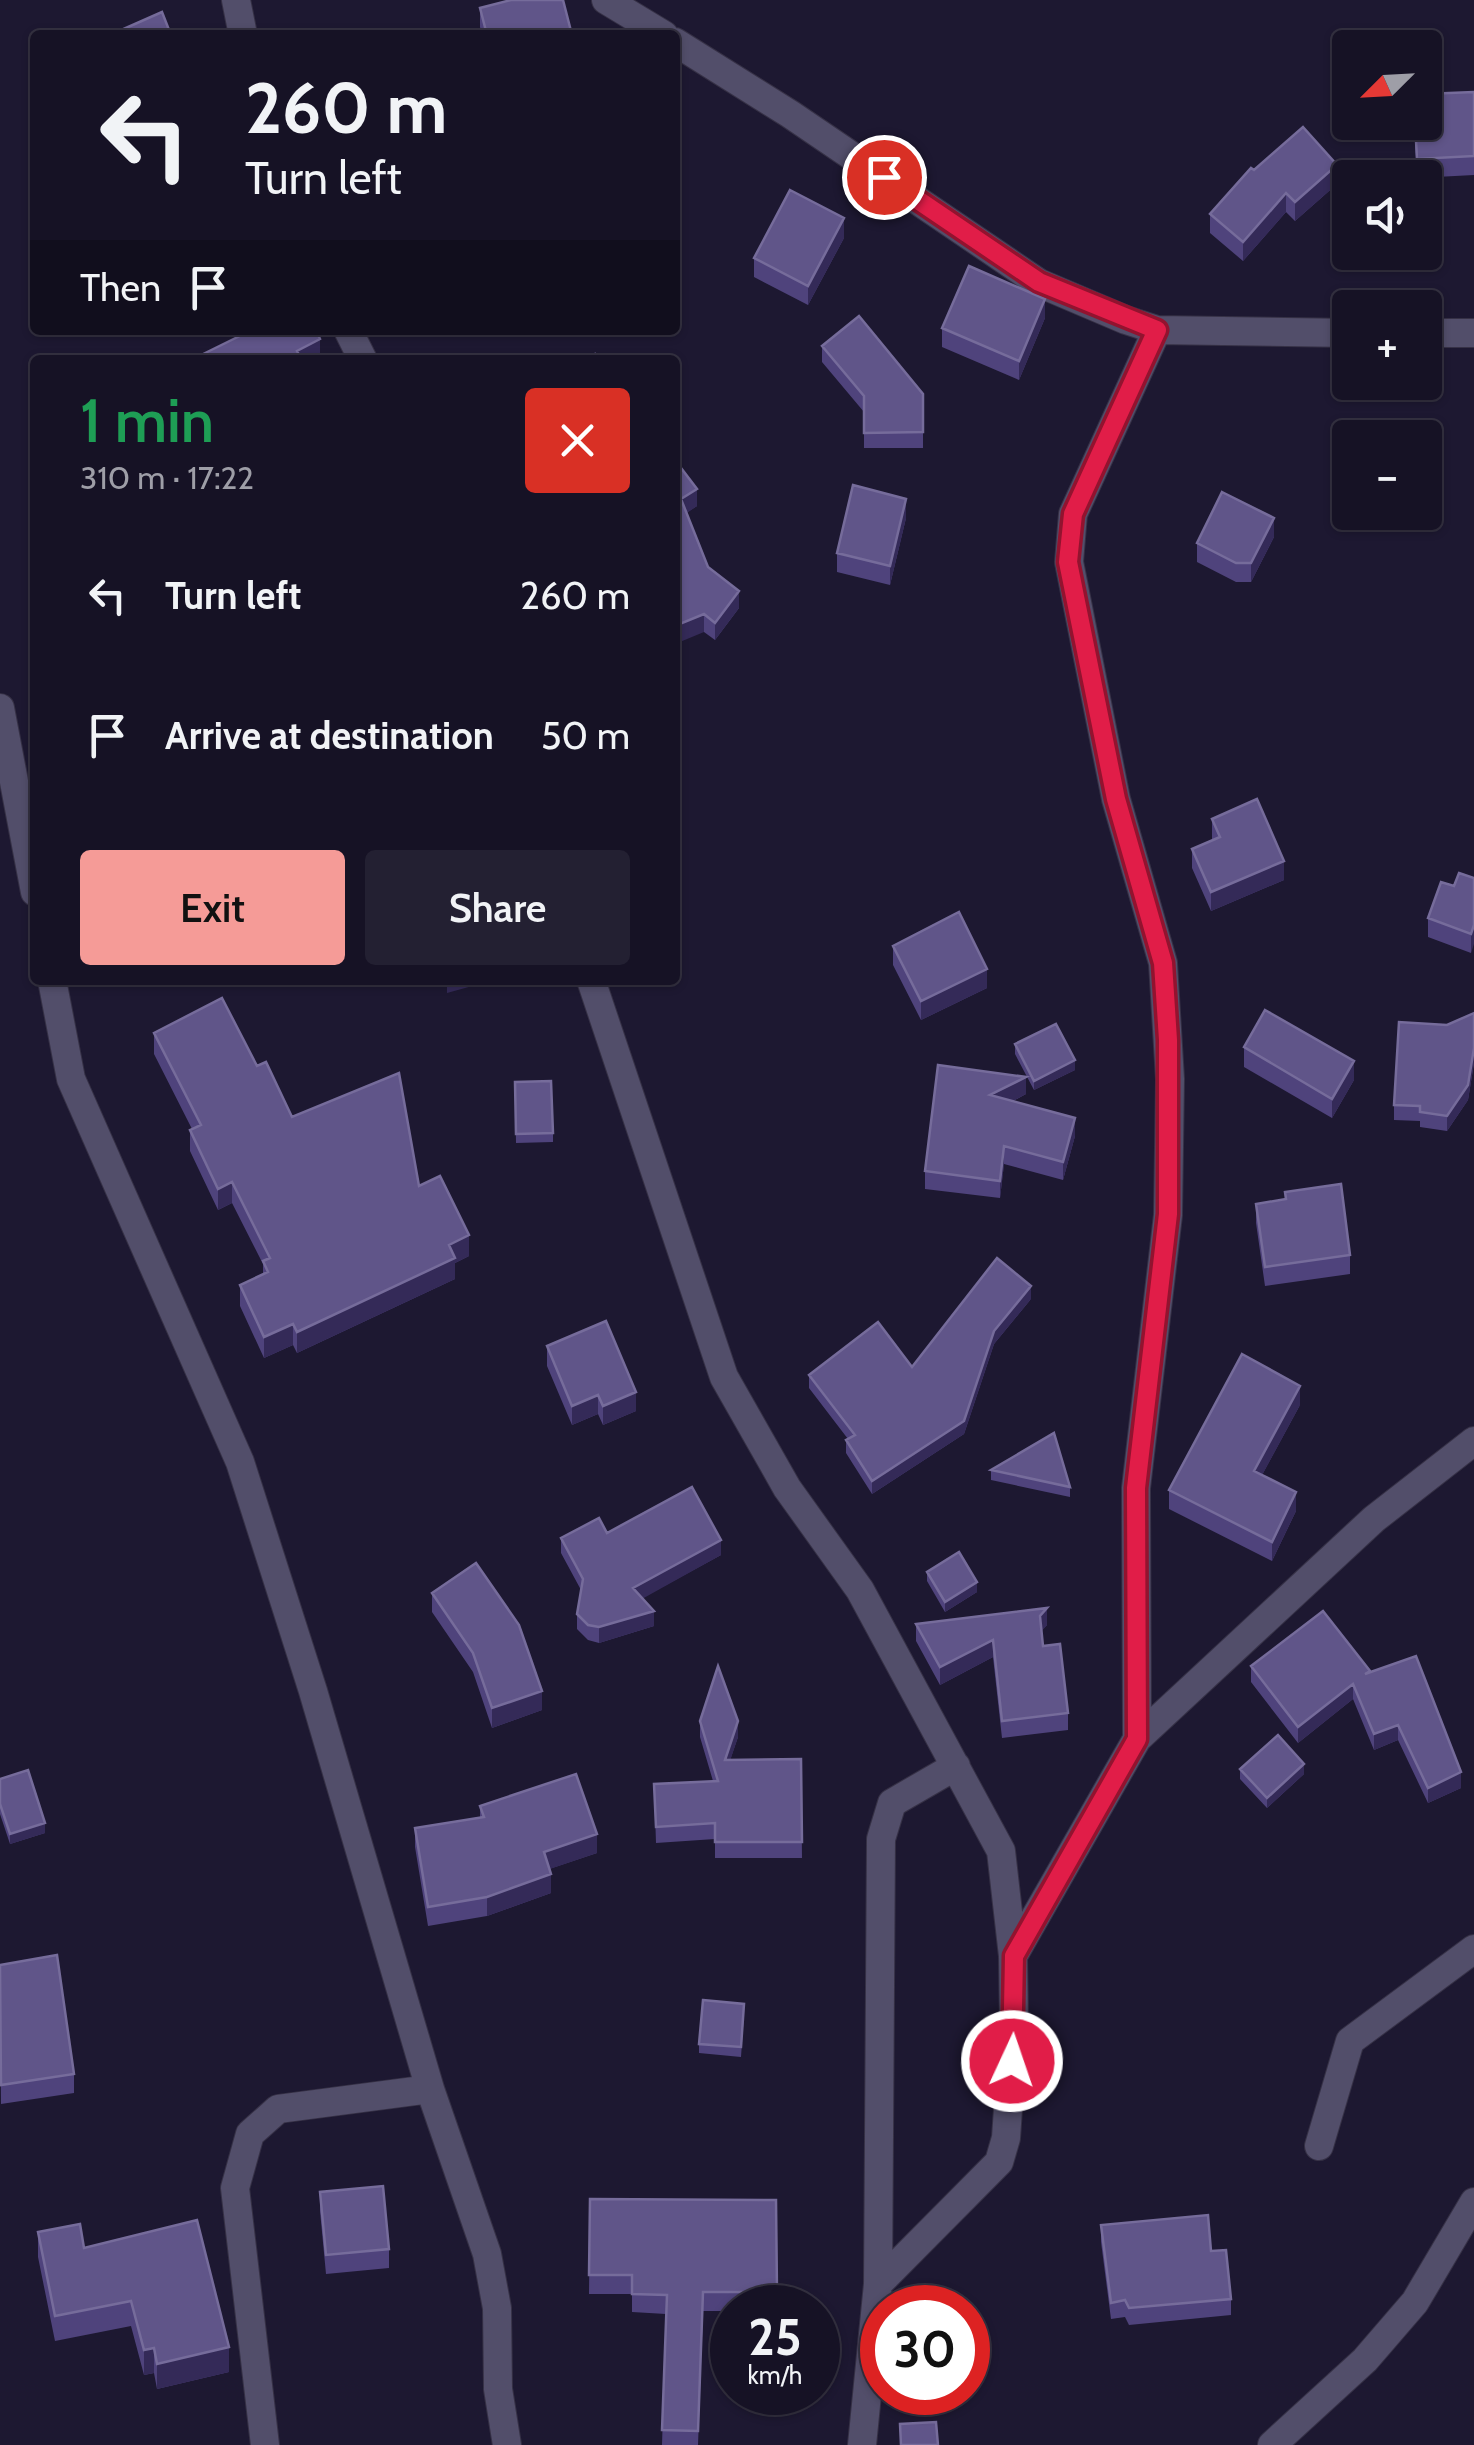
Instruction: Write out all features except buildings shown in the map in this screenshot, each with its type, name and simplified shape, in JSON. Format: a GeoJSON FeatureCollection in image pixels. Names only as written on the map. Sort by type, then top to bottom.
{"type":"FeatureCollection","features":[{"type":"Feature","properties":{"kind":"street"},"geometry":{"type":"LineString","coordinates":[[236,0],[242,30]]}},
{"type":"Feature","properties":{"kind":"street"},"geometry":{"type":"LineString","coordinates":[[606,0],[656,30]]}},
{"type":"Feature","properties":{"kind":"street"},"geometry":{"type":"LineString","coordinates":[[680,45],[790,114],[1039,282],[1157,330],[1332,333]]}},
{"type":"Feature","properties":{"kind":"street"},"geometry":{"type":"LineString","coordinates":[[1137,1739],[1136,1488],[1168,1214],[1168,1040],[1163,963],[1116,799],[1068,562],[1073,514],[1157,330]]}},
{"type":"Feature","properties":{"kind":"street"},"geometry":{"type":"LineString","coordinates":[[1442,333],[1474,332]]}},
{"type":"Feature","properties":{"kind":"street"},"geometry":{"type":"LineString","coordinates":[[0,708],[30,866]]}},
{"type":"Feature","properties":{"kind":"street"},"geometry":{"type":"LineString","coordinates":[[53,985],[71,1079],[240,1462],[314,1691],[430,2088],[487,2254],[497,2308],[498,2389],[507,2445]]}},
{"type":"Feature","properties":{"kind":"street"},"geometry":{"type":"LineString","coordinates":[[593,985],[724,1377],[787,1488],[860,1590],[1001,1851],[1014,1956],[1006,2138],[999,2162],[878,2284]]}},
{"type":"Feature","properties":{"kind":"street"},"geometry":{"type":"LineString","coordinates":[[1014,1956],[1137,1739],[1374,1518],[1474,1441]]}},
{"type":"Feature","properties":{"kind":"street"},"geometry":{"type":"LineString","coordinates":[[862,2445],[878,2284],[881,1839],[892,1803],[956,1766]]}},
{"type":"Feature","properties":{"kind":"street"},"geometry":{"type":"LineString","coordinates":[[1318,2146],[1350,2041],[1474,1949]]}},
{"type":"Feature","properties":{"kind":"street"},"geometry":{"type":"LineString","coordinates":[[265,2445],[236,2188],[250,2134],[278,2109],[430,2088]]}},
{"type":"Feature","properties":{"kind":"street"},"geometry":{"type":"LineString","coordinates":[[1272,2445],[1365,2360],[1415,2302],[1474,2202]]}},
{"type":"Feature","properties":{"kind":"route"},"geometry":{"type":"LineString","coordinates":[[884,177],[1039,282],[1157,330],[1073,514],[1068,562],[1116,799],[1163,963],[1168,1040],[1168,1214],[1136,1488],[1137,1739],[1014,1956],[1012,2061]]}}]}
